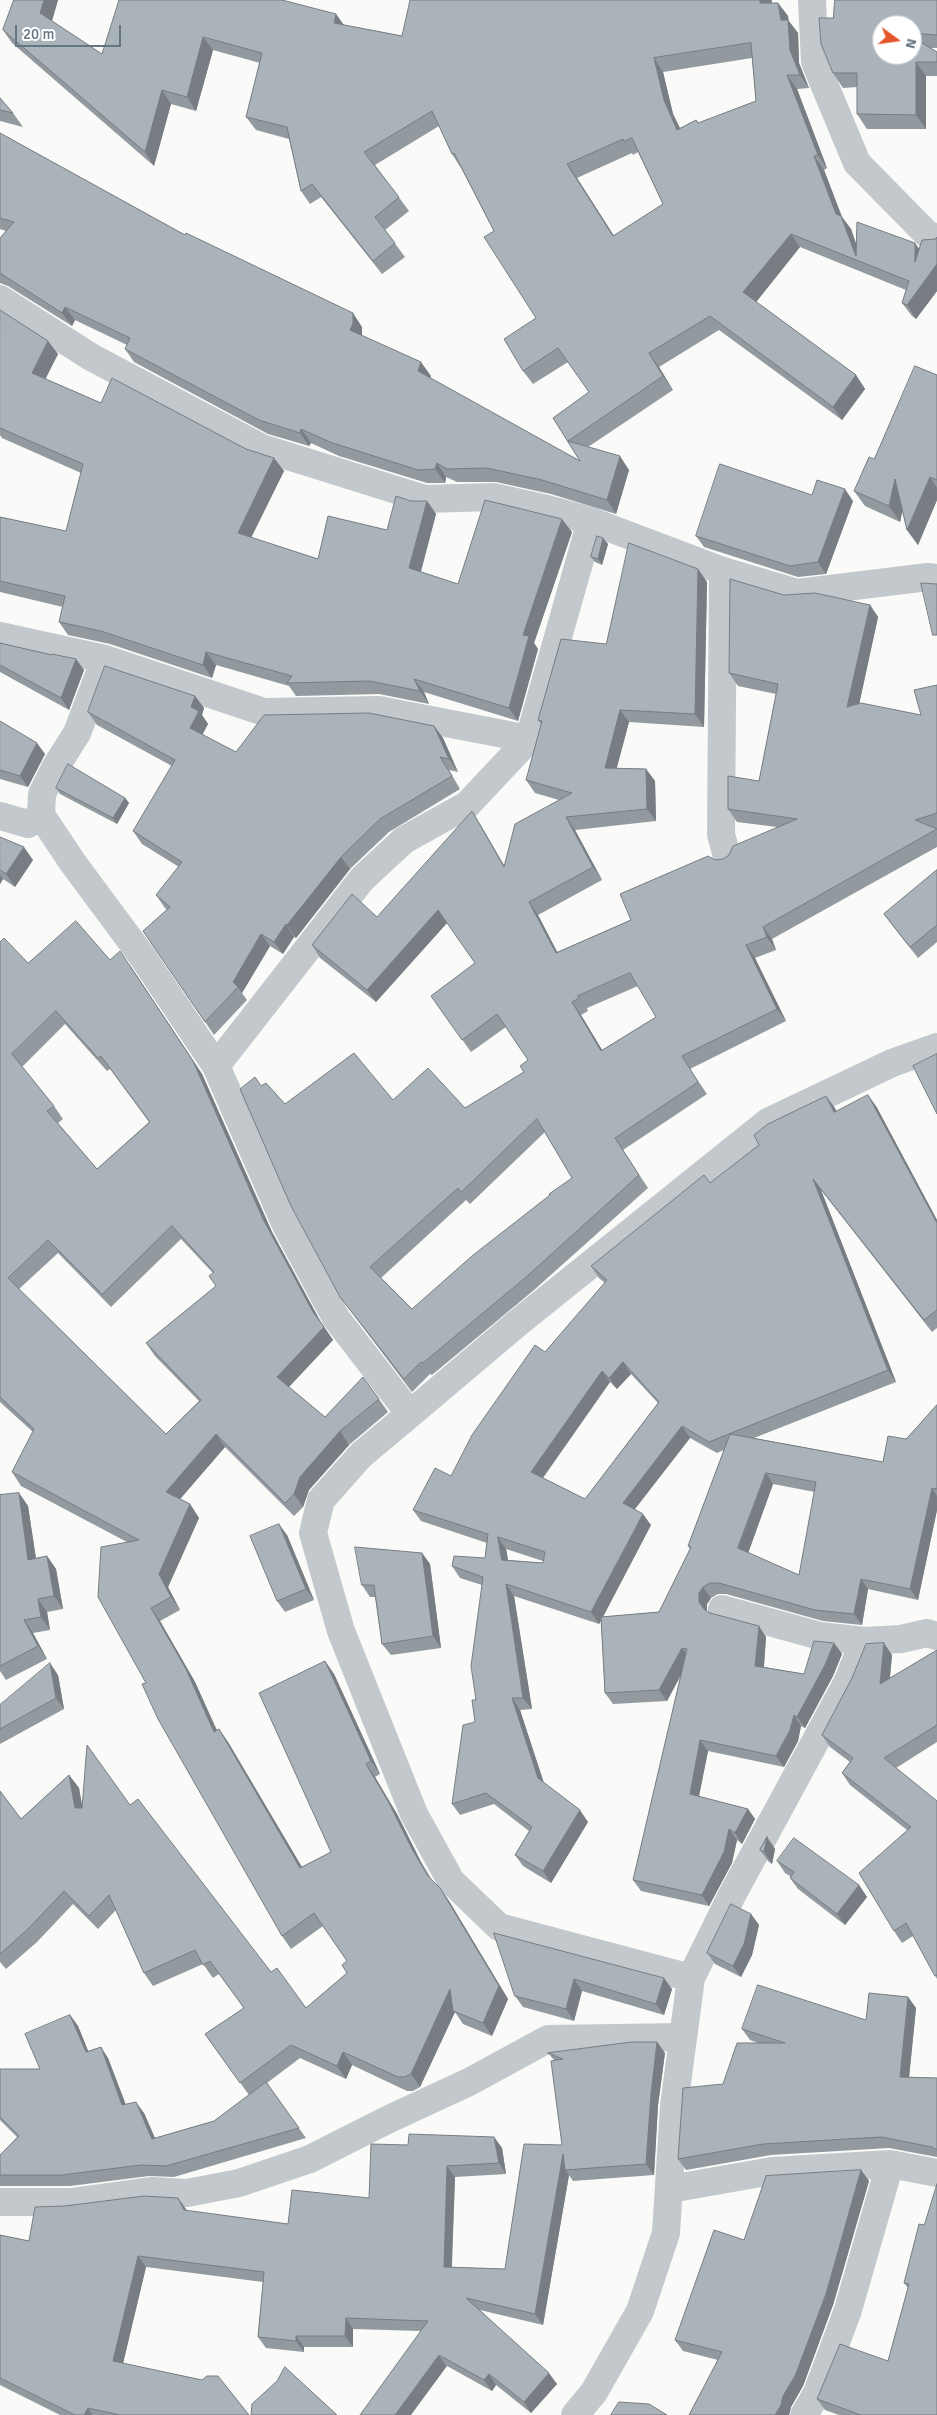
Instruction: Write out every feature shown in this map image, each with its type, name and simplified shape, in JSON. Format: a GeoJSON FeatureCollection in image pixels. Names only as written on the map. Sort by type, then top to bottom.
{"type":"FeatureCollection","features":[{"type":"Feature","properties":{"kind":"street"},"geometry":{"type":"LineString","coordinates":[[812,0],[815,62],[857,163],[927,234],[937,239]]}},
{"type":"Feature","properties":{"kind":"street"},"geometry":{"type":"LineString","coordinates":[[0,299],[91,357],[262,448],[425,499],[493,497],[591,522],[723,571],[797,593],[928,577],[937,578]]}},
{"type":"Feature","properties":{"kind":"street"},"geometry":{"type":"LineString","coordinates":[[216,1066],[362,879],[404,840],[467,805],[529,740],[591,522]]}},
{"type":"Feature","properties":{"kind":"street"},"geometry":{"type":"LineString","coordinates":[[723,571],[721,834],[727,857]]}},
{"type":"Feature","properties":{"kind":"street"},"geometry":{"type":"LineString","coordinates":[[0,636],[104,659],[264,712],[379,710],[529,740]]}},
{"type":"Feature","properties":{"kind":"street"},"geometry":{"type":"LineString","coordinates":[[104,659],[77,733],[55,768],[42,794],[41,815],[73,863],[142,956],[216,1066],[286,1225],[336,1318],[410,1414]]}},
{"type":"Feature","properties":{"kind":"street"},"geometry":{"type":"LineString","coordinates":[[0,816],[28,824],[41,815]]}},
{"type":"Feature","properties":{"kind":"street"},"geometry":{"type":"LineString","coordinates":[[691,1978],[498,1927],[451,1881],[414,1814],[341,1631],[313,1533],[321,1500],[361,1455],[520,1321],[768,1122],[892,1063],[937,1047]]}},
{"type":"Feature","properties":{"kind":"street"},"geometry":{"type":"LineString","coordinates":[[722,1609],[820,1636],[864,1641],[901,1639],[934,1629]]}},
{"type":"Feature","properties":{"kind":"street"},"geometry":{"type":"LineString","coordinates":[[575,2415],[594,2392],[640,2311],[666,2233],[674,2106],[691,1978],[731,1896],[847,1684],[864,1641]]}},
{"type":"Feature","properties":{"kind":"street"},"geometry":{"type":"LineString","coordinates":[[0,2202],[71,2202],[151,2191],[187,2193],[239,2183],[310,2159],[387,2120],[470,2082],[548,2039],[683,2037]]}},
{"type":"Feature","properties":{"kind":"street"},"geometry":{"type":"LineString","coordinates":[[670,2189],[772,2171],[890,2164],[937,2173]]}},
{"type":"Feature","properties":{"kind":"street"},"geometry":{"type":"LineString","coordinates":[[804,2415],[817,2393],[848,2310],[890,2164]]}},
{"type":"Feature","properties":{"kind":"building"},"geometry":{"type":"Polygon","coordinates":[[[14,0],[44,0],[40,13],[102,54],[119,0],[282,0],[336,14],[334,23],[402,36],[410,0],[760,0],[760,3],[778,3],[781,20],[788,20],[790,50],[800,75],[787,75],[818,155],[814,156],[836,214],[841,216],[856,256],[857,222],[915,243],[915,262],[922,240],[936,239],[937,237],[937,264],[907,305],[902,303],[909,281],[791,234],[743,292],[856,375],[833,407],[710,316],[649,353],[663,376],[568,441],[620,456],[607,500],[542,480],[487,468],[447,469],[437,463],[435,469],[418,470],[330,442],[301,429],[300,433],[259,420],[125,349],[130,338],[65,307],[62,313],[0,273],[0,238],[14,222],[0,218],[0,133],[185,235],[186,233],[353,313],[353,324],[350,330],[421,362],[418,371],[580,461],[553,418],[589,392],[558,348],[523,371],[504,339],[536,318],[484,237],[494,231],[454,153],[452,154],[432,111],[364,152],[399,197],[375,217],[395,243],[373,261],[312,184],[301,191],[287,127],[246,117],[262,53],[203,37],[187,97],[162,90],[145,152],[3,30],[14,0]],[[751,43],[654,58],[664,100],[677,130],[696,120],[698,123],[756,101],[751,43]],[[632,138],[624,141],[623,139],[567,164],[613,236],[663,204],[632,138]]]}},
{"type":"Feature","properties":{"kind":"building"},"geometry":{"type":"Polygon","coordinates":[[[835,0],[937,0],[937,35],[922,34],[922,15],[872,15],[872,65],[916,65],[916,115],[857,114],[857,73],[833,73],[821,44],[819,18],[833,18],[835,0]]]}},
{"type":"Feature","properties":{"kind":"building"},"geometry":{"type":"Polygon","coordinates":[[[922,43],[937,52],[937,62],[922,62],[922,43]]]}},
{"type":"Feature","properties":{"kind":"building"},"geometry":{"type":"Polygon","coordinates":[[[0,98],[13,113],[0,110],[0,98]]]}},
{"type":"Feature","properties":{"kind":"building"},"geometry":{"type":"Polygon","coordinates":[[[0,310],[48,341],[32,373],[101,403],[112,378],[246,449],[274,458],[238,533],[318,559],[328,516],[387,530],[396,496],[411,501],[427,501],[409,568],[458,584],[485,500],[562,519],[523,635],[529,636],[509,708],[414,679],[420,691],[369,681],[287,683],[292,676],[206,652],[203,665],[101,631],[59,622],[65,596],[0,581],[0,517],[66,531],[83,464],[0,428],[0,310]]]}},
{"type":"Feature","properties":{"kind":"building"},"geometry":{"type":"Polygon","coordinates":[[[915,366],[937,375],[937,480],[930,477],[907,530],[895,479],[889,506],[854,491],[869,457],[874,459],[915,366]]]}},
{"type":"Feature","properties":{"kind":"building"},"geometry":{"type":"Polygon","coordinates":[[[720,464],[812,495],[817,480],[845,489],[818,562],[790,566],[696,536],[720,464]]]}},
{"type":"Feature","properties":{"kind":"building"},"geometry":{"type":"Polygon","coordinates":[[[597,536],[603,538],[598,559],[591,557],[597,536]]]}},
{"type":"Feature","properties":{"kind":"building"},"geometry":{"type":"Polygon","coordinates":[[[629,543],[698,569],[695,714],[620,710],[605,768],[646,769],[647,809],[566,817],[593,867],[529,902],[556,953],[631,920],[620,894],[708,856],[715,860],[723,859],[729,855],[733,846],[797,819],[728,809],[728,776],[759,781],[778,684],[729,673],[730,579],[784,595],[815,593],[870,605],[847,707],[861,703],[921,715],[914,690],[937,685],[937,813],[915,820],[937,829],[763,927],[767,937],[746,945],[777,1009],[682,1056],[698,1082],[615,1138],[639,1175],[525,1278],[423,1363],[421,1362],[404,1379],[340,1297],[291,1206],[240,1089],[255,1077],[261,1086],[266,1083],[285,1104],[354,1053],[393,1100],[428,1068],[465,1108],[524,1072],[520,1066],[528,1060],[497,1014],[462,1040],[431,996],[475,963],[438,910],[367,990],[312,945],[352,894],[377,917],[472,811],[504,867],[515,824],[572,793],[526,780],[542,721],[538,720],[561,639],[606,644],[629,543]],[[630,973],[578,996],[579,998],[572,1002],[601,1051],[656,1017],[630,973]],[[537,1119],[461,1192],[458,1188],[370,1267],[412,1309],[472,1256],[549,1194],[572,1178],[537,1119]]]}},
{"type":"Feature","properties":{"kind":"building"},"geometry":{"type":"Polygon","coordinates":[[[921,583],[937,584],[937,635],[933,635],[921,583]]]}},
{"type":"Feature","properties":{"kind":"building"},"geometry":{"type":"Polygon","coordinates":[[[0,643],[76,659],[61,698],[0,665],[0,643]]]}},
{"type":"Feature","properties":{"kind":"building"},"geometry":{"type":"Polygon","coordinates":[[[105,666],[195,696],[191,707],[199,711],[190,728],[236,752],[264,715],[369,713],[434,726],[449,759],[440,757],[452,776],[380,819],[341,857],[286,924],[274,942],[261,934],[233,982],[238,987],[205,1022],[143,931],[170,907],[156,895],[182,862],[133,831],[175,760],[88,712],[105,666]]]}},
{"type":"Feature","properties":{"kind":"building"},"geometry":{"type":"Polygon","coordinates":[[[0,721],[37,743],[20,776],[0,770],[0,721]]]}},
{"type":"Feature","properties":{"kind":"building"},"geometry":{"type":"Polygon","coordinates":[[[68,764],[125,798],[113,818],[56,788],[68,764]]]}},
{"type":"Feature","properties":{"kind":"building"},"geometry":{"type":"Polygon","coordinates":[[[0,837],[24,847],[6,874],[0,870],[0,837]]]}},
{"type":"Feature","properties":{"kind":"building"},"geometry":{"type":"Polygon","coordinates":[[[937,870],[937,925],[910,947],[884,914],[937,870]]]}},
{"type":"Feature","properties":{"kind":"building"},"geometry":{"type":"Polygon","coordinates":[[[76,921],[110,960],[120,951],[193,1061],[263,1219],[313,1312],[324,1327],[277,1377],[325,1417],[363,1377],[379,1399],[340,1431],[300,1477],[294,1494],[285,1503],[216,1434],[166,1492],[190,1504],[159,1574],[171,1597],[151,1608],[186,1669],[214,1732],[219,1729],[300,1868],[331,1852],[259,1693],[325,1661],[371,1761],[366,1764],[428,1876],[440,1888],[499,1986],[483,2023],[453,2011],[450,1989],[411,2074],[404,2077],[398,2077],[343,2052],[337,2066],[291,2045],[240,2083],[205,2034],[244,2008],[210,1961],[203,1965],[195,1950],[144,1973],[109,1895],[89,1916],[64,1891],[28,1929],[0,1954],[0,1791],[21,1819],[69,1775],[75,1808],[82,1808],[87,1745],[130,1805],[138,1799],[271,1972],[277,1968],[306,2008],[347,1973],[342,1965],[347,1961],[314,1913],[282,1936],[158,1719],[142,1684],[146,1683],[98,1597],[101,1547],[139,1540],[12,1472],[34,1429],[0,1397],[0,942],[4,938],[28,963],[76,921]],[[56,1011],[12,1054],[54,1106],[47,1111],[97,1169],[150,1122],[101,1056],[98,1058],[56,1011]],[[172,1226],[102,1294],[48,1240],[8,1278],[166,1434],[201,1400],[146,1343],[216,1286],[209,1276],[214,1272],[172,1226]]]}},
{"type":"Feature","properties":{"kind":"building"},"geometry":{"type":"Polygon","coordinates":[[[937,1054],[937,1114],[913,1066],[937,1054]]]}},
{"type":"Feature","properties":{"kind":"building"},"geometry":{"type":"Polygon","coordinates":[[[868,1095],[937,1223],[937,1310],[924,1320],[813,1179],[888,1370],[709,1442],[682,1426],[623,1503],[643,1514],[591,1612],[506,1584],[523,1698],[512,1698],[538,1778],[580,1810],[543,1871],[515,1855],[532,1827],[486,1793],[452,1804],[463,1725],[475,1722],[472,1700],[476,1700],[471,1666],[483,1577],[452,1566],[454,1556],[485,1558],[488,1534],[413,1510],[435,1468],[451,1476],[472,1435],[535,1345],[545,1352],[607,1280],[591,1266],[704,1175],[710,1183],[759,1145],[754,1135],[768,1124],[826,1096],[834,1112],[868,1095]],[[623,1362],[609,1378],[602,1371],[531,1472],[585,1499],[659,1402],[623,1362]],[[498,1537],[502,1560],[543,1563],[545,1552],[498,1537]]]}},
{"type":"Feature","properties":{"kind":"building"},"geometry":{"type":"Polygon","coordinates":[[[937,1405],[937,1489],[932,1488],[910,1589],[861,1579],[854,1614],[815,1610],[719,1583],[710,1583],[703,1587],[699,1593],[699,1602],[710,1613],[759,1626],[755,1666],[804,1674],[814,1641],[834,1643],[825,1665],[797,1717],[794,1715],[790,1730],[776,1756],[700,1740],[690,1794],[748,1809],[735,1833],[729,1829],[724,1852],[702,1895],[633,1880],[687,1649],[682,1648],[659,1690],[605,1693],[601,1617],[659,1612],[691,1547],[688,1546],[730,1434],[883,1462],[888,1436],[906,1439],[937,1405]],[[766,1473],[738,1548],[799,1575],[816,1482],[766,1473]]]}},
{"type":"Feature","properties":{"kind":"building"},"geometry":{"type":"Polygon","coordinates":[[[19,1493],[28,1560],[47,1556],[54,1596],[38,1599],[41,1617],[24,1620],[38,1646],[0,1666],[0,1495],[19,1493]]]}},
{"type":"Feature","properties":{"kind":"building"},"geometry":{"type":"Polygon","coordinates":[[[279,1524],[306,1589],[277,1601],[250,1536],[279,1524]]]}},
{"type":"Feature","properties":{"kind":"building"},"geometry":{"type":"Polygon","coordinates":[[[355,1547],[422,1553],[433,1636],[382,1644],[374,1585],[362,1585],[355,1547]]]}},
{"type":"Feature","properties":{"kind":"building"},"geometry":{"type":"Polygon","coordinates":[[[884,1643],[880,1684],[937,1650],[937,1725],[884,1758],[937,1801],[937,1975],[935,1976],[906,1923],[894,1931],[859,1873],[911,1827],[842,1773],[853,1758],[822,1735],[852,1678],[866,1644],[884,1643]]]}},
{"type":"Feature","properties":{"kind":"building"},"geometry":{"type":"Polygon","coordinates":[[[50,1663],[56,1698],[0,1729],[0,1705],[50,1663]]]}},
{"type":"Feature","properties":{"kind":"building"},"geometry":{"type":"Polygon","coordinates":[[[767,1837],[764,1852],[760,1850],[767,1837]]]}},
{"type":"Feature","properties":{"kind":"building"},"geometry":{"type":"Polygon","coordinates":[[[794,1838],[859,1885],[837,1914],[790,1878],[794,1872],[777,1861],[794,1838]]]}},
{"type":"Feature","properties":{"kind":"building"},"geometry":{"type":"Polygon","coordinates":[[[731,1904],[751,1914],[744,1944],[733,1966],[707,1953],[731,1904]]]}},
{"type":"Feature","properties":{"kind":"building"},"geometry":{"type":"Polygon","coordinates":[[[494,1933],[664,1978],[656,2004],[574,1979],[566,2009],[515,1996],[494,1933]]]}},
{"type":"Feature","properties":{"kind":"building"},"geometry":{"type":"Polygon","coordinates":[[[758,1985],[866,2020],[869,1993],[908,1997],[900,2077],[937,2078],[937,2150],[932,2147],[881,2137],[763,2144],[678,2159],[683,2088],[723,2084],[737,2043],[785,2043],[742,2029],[758,1985]]]}},
{"type":"Feature","properties":{"kind":"building"},"geometry":{"type":"Polygon","coordinates":[[[70,2015],[86,2052],[101,2047],[122,2105],[136,2102],[152,2139],[214,2121],[266,2082],[299,2128],[166,2166],[141,2165],[62,2175],[0,2175],[0,2155],[19,2136],[0,2117],[0,2069],[40,2069],[25,2034],[70,2015]]]}},
{"type":"Feature","properties":{"kind":"building"},"geometry":{"type":"Polygon","coordinates":[[[632,2042],[657,2042],[646,2164],[565,2170],[563,2154],[535,2314],[466,2298],[549,2373],[524,2402],[489,2374],[484,2380],[439,2355],[395,2415],[360,2415],[428,2321],[346,2318],[345,2336],[296,2336],[296,2341],[258,2337],[264,2272],[138,2256],[113,2361],[202,2380],[207,2376],[218,2376],[249,2415],[120,2415],[88,2408],[84,2415],[75,2415],[0,2378],[0,2235],[29,2241],[35,2207],[65,2206],[144,2196],[178,2198],[184,2210],[288,2224],[292,2190],[369,2198],[371,2144],[408,2145],[409,2134],[494,2137],[499,2163],[447,2166],[444,2267],[505,2269],[524,2144],[562,2145],[551,2061],[563,2059],[548,2053],[632,2042]]]}},
{"type":"Feature","properties":{"kind":"building"},"geometry":{"type":"Polygon","coordinates":[[[861,2170],[826,2294],[795,2376],[783,2396],[781,2405],[775,2415],[689,2415],[722,2352],[675,2340],[714,2230],[744,2240],[766,2176],[861,2170]]]}},
{"type":"Feature","properties":{"kind":"building"},"geometry":{"type":"Polygon","coordinates":[[[937,2184],[937,2415],[861,2415],[817,2399],[840,2344],[888,2361],[909,2284],[904,2283],[919,2224],[924,2225],[937,2184]]]}},
{"type":"Feature","properties":{"kind":"building"},"geometry":{"type":"Polygon","coordinates":[[[285,2367],[337,2415],[251,2415],[252,2404],[277,2381],[285,2367]]]}},
{"type":"Feature","properties":{"kind":"building"},"geometry":{"type":"Polygon","coordinates":[[[619,2402],[649,2404],[667,2415],[611,2415],[619,2402]]]}}]}
